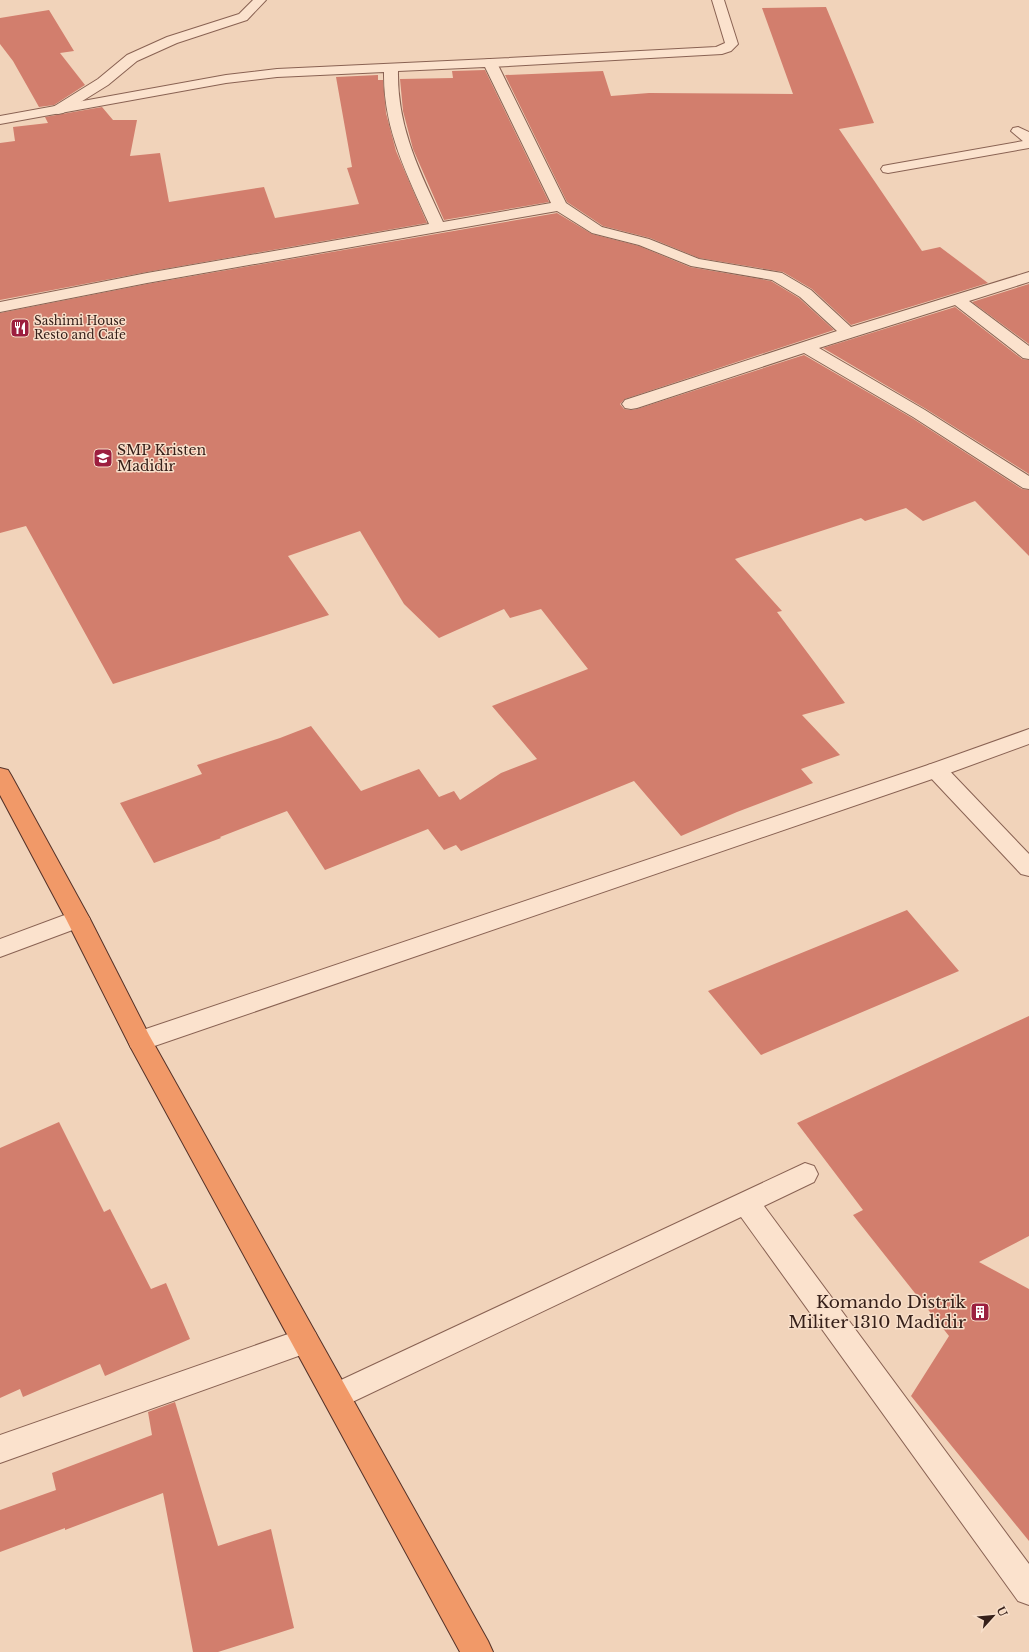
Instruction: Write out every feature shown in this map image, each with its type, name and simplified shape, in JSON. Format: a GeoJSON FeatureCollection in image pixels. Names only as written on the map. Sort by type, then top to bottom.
{"type":"FeatureCollection","features":[{"type":"Feature","properties":{"kind":"highway"},"geometry":{"type":"LineString","coordinates":[[0,775],[78,919],[140,1041],[477,1652]]}},
{"type":"Feature","properties":{"kind":"street"},"geometry":{"type":"LineString","coordinates":[[58,110],[103,82],[132,58],[172,40],[243,16],[260,0]]}},
{"type":"Feature","properties":{"kind":"street"},"geometry":{"type":"LineString","coordinates":[[4,115],[58,110],[226,79],[277,73],[717,51],[732,44],[718,0]]}},
{"type":"Feature","properties":{"kind":"street"},"geometry":{"type":"LineString","coordinates":[[490,63],[560,206],[597,230],[644,242],[696,263],[776,276],[788,281],[803,291],[848,333]]}},
{"type":"Feature","properties":{"kind":"street"},"geometry":{"type":"LineString","coordinates":[[391,67],[392,104],[396,122],[404,147],[438,228]]}},
{"type":"Feature","properties":{"kind":"street"},"geometry":{"type":"LineString","coordinates":[[888,168],[1029,144]]}},
{"type":"Feature","properties":{"kind":"street"},"geometry":{"type":"LineString","coordinates":[[0,307],[147,278],[560,206]]}},
{"type":"Feature","properties":{"kind":"street"},"geometry":{"type":"LineString","coordinates":[[631,404],[807,348],[848,333],[1029,277]]}},
{"type":"Feature","properties":{"kind":"street"},"geometry":{"type":"LineString","coordinates":[[958,300],[1029,354]]}},
{"type":"Feature","properties":{"kind":"street"},"geometry":{"type":"LineString","coordinates":[[807,348],[879,389],[997,462],[1029,484]]}},
{"type":"Feature","properties":{"kind":"street"},"geometry":{"type":"LineString","coordinates":[[140,1041],[936,770],[1029,736]]}},
{"type":"Feature","properties":{"kind":"street"},"geometry":{"type":"LineString","coordinates":[[936,770],[1029,868]]}},
{"type":"Feature","properties":{"kind":"street"},"geometry":{"type":"LineString","coordinates":[[0,948],[78,919]]}},
{"type":"Feature","properties":{"kind":"street"},"geometry":{"type":"LineString","coordinates":[[336,1396],[804,1174]]}},
{"type":"Feature","properties":{"kind":"street"},"geometry":{"type":"LineString","coordinates":[[746,1202],[1029,1590]]}},
{"type":"Feature","properties":{"kind":"street"},"geometry":{"type":"LineString","coordinates":[[0,1449],[305,1341]]}},
{"type":"Feature","properties":{"kind":"building"},"geometry":{"type":"Polygon","coordinates":[[[826,7],[874,123],[839,129],[922,251],[940,247],[988,283],[851,325],[812,289],[783,272],[699,258],[650,238],[603,226],[567,202],[505,75],[603,71],[611,96],[649,93],[793,94],[762,8],[826,7]]]}},
{"type":"Feature","properties":{"kind":"building"},"geometry":{"type":"Polygon","coordinates":[[[49,10],[74,51],[60,53],[85,85],[54,105],[39,107],[13,61],[0,44],[0,18],[49,10]]]}},
{"type":"Feature","properties":{"kind":"building"},"geometry":{"type":"Polygon","coordinates":[[[485,70],[549,202],[444,220],[413,149],[403,111],[400,79],[453,78],[452,71],[485,70]]]}},
{"type":"Feature","properties":{"kind":"building"},"geometry":{"type":"Polygon","coordinates":[[[378,75],[378,80],[383,80],[386,113],[396,151],[427,223],[147,272],[0,300],[0,143],[15,141],[13,127],[48,123],[45,117],[102,107],[113,120],[137,120],[130,156],[160,153],[169,202],[264,187],[275,218],[359,204],[347,168],[352,167],[336,77],[378,75]]]}},
{"type":"Feature","properties":{"kind":"building"},"geometry":{"type":"Polygon","coordinates":[[[557,213],[592,234],[639,246],[690,267],[771,281],[799,298],[834,330],[625,399],[620,404],[624,409],[637,409],[804,355],[912,418],[1022,489],[1029,490],[1029,556],[975,501],[923,521],[906,508],[865,521],[861,518],[735,559],[782,611],[777,612],[845,703],[802,715],[840,755],[801,769],[813,783],[737,812],[681,836],[634,781],[461,851],[456,845],[444,850],[428,829],[325,870],[287,811],[154,863],[120,803],[202,774],[197,765],[280,738],[311,726],[361,791],[419,769],[439,797],[454,791],[460,800],[501,773],[537,759],[492,706],[588,669],[541,609],[510,618],[504,609],[439,638],[404,604],[360,531],[288,556],[329,615],[113,684],[26,526],[0,533],[0,313],[147,284],[557,213]]]}},
{"type":"Feature","properties":{"kind":"building"},"geometry":{"type":"Polygon","coordinates":[[[1029,284],[1029,344],[972,302],[1029,284]]]}},
{"type":"Feature","properties":{"kind":"building"},"geometry":{"type":"Polygon","coordinates":[[[955,307],[1022,359],[1029,360],[1029,474],[926,409],[823,348],[955,307]]]}},
{"type":"Feature","properties":{"kind":"building"},"geometry":{"type":"Polygon","coordinates":[[[907,910],[959,971],[761,1055],[708,991],[907,910]]]}},
{"type":"Feature","properties":{"kind":"building","name":"Komando Distrik Militer 1310 Madidir"},"geometry":{"type":"Polygon","coordinates":[[[1029,1016],[1029,1236],[979,1262],[1029,1289],[1029,1541],[911,1396],[949,1336],[853,1215],[863,1210],[797,1123],[1029,1016]]]}},
{"type":"Feature","properties":{"kind":"building"},"geometry":{"type":"Polygon","coordinates":[[[59,1122],[104,1212],[110,1209],[151,1289],[166,1283],[190,1339],[105,1376],[100,1364],[23,1397],[20,1389],[0,1398],[0,1148],[59,1122]]]}},
{"type":"Feature","properties":{"kind":"building"},"geometry":{"type":"Polygon","coordinates":[[[175,1402],[218,1546],[271,1529],[294,1628],[218,1652],[193,1652],[163,1493],[65,1530],[65,1528],[0,1552],[0,1510],[56,1490],[52,1473],[152,1435],[148,1412],[175,1402]]]}},
{"type":"Feature","properties":{"kind":"place","name":"Sashimi House Resto and Cafe"},"geometry":{"type":"Point","coordinates":[20,328]}},
{"type":"Feature","properties":{"kind":"place","name":"SMP Kristen Madidir"},"geometry":{"type":"Point","coordinates":[103,458]}},
{"type":"Feature","properties":{"kind":"place","name":"Komando Distrik Militer 1310 Madidir"},"geometry":{"type":"Point","coordinates":[980,1312]}}]}
